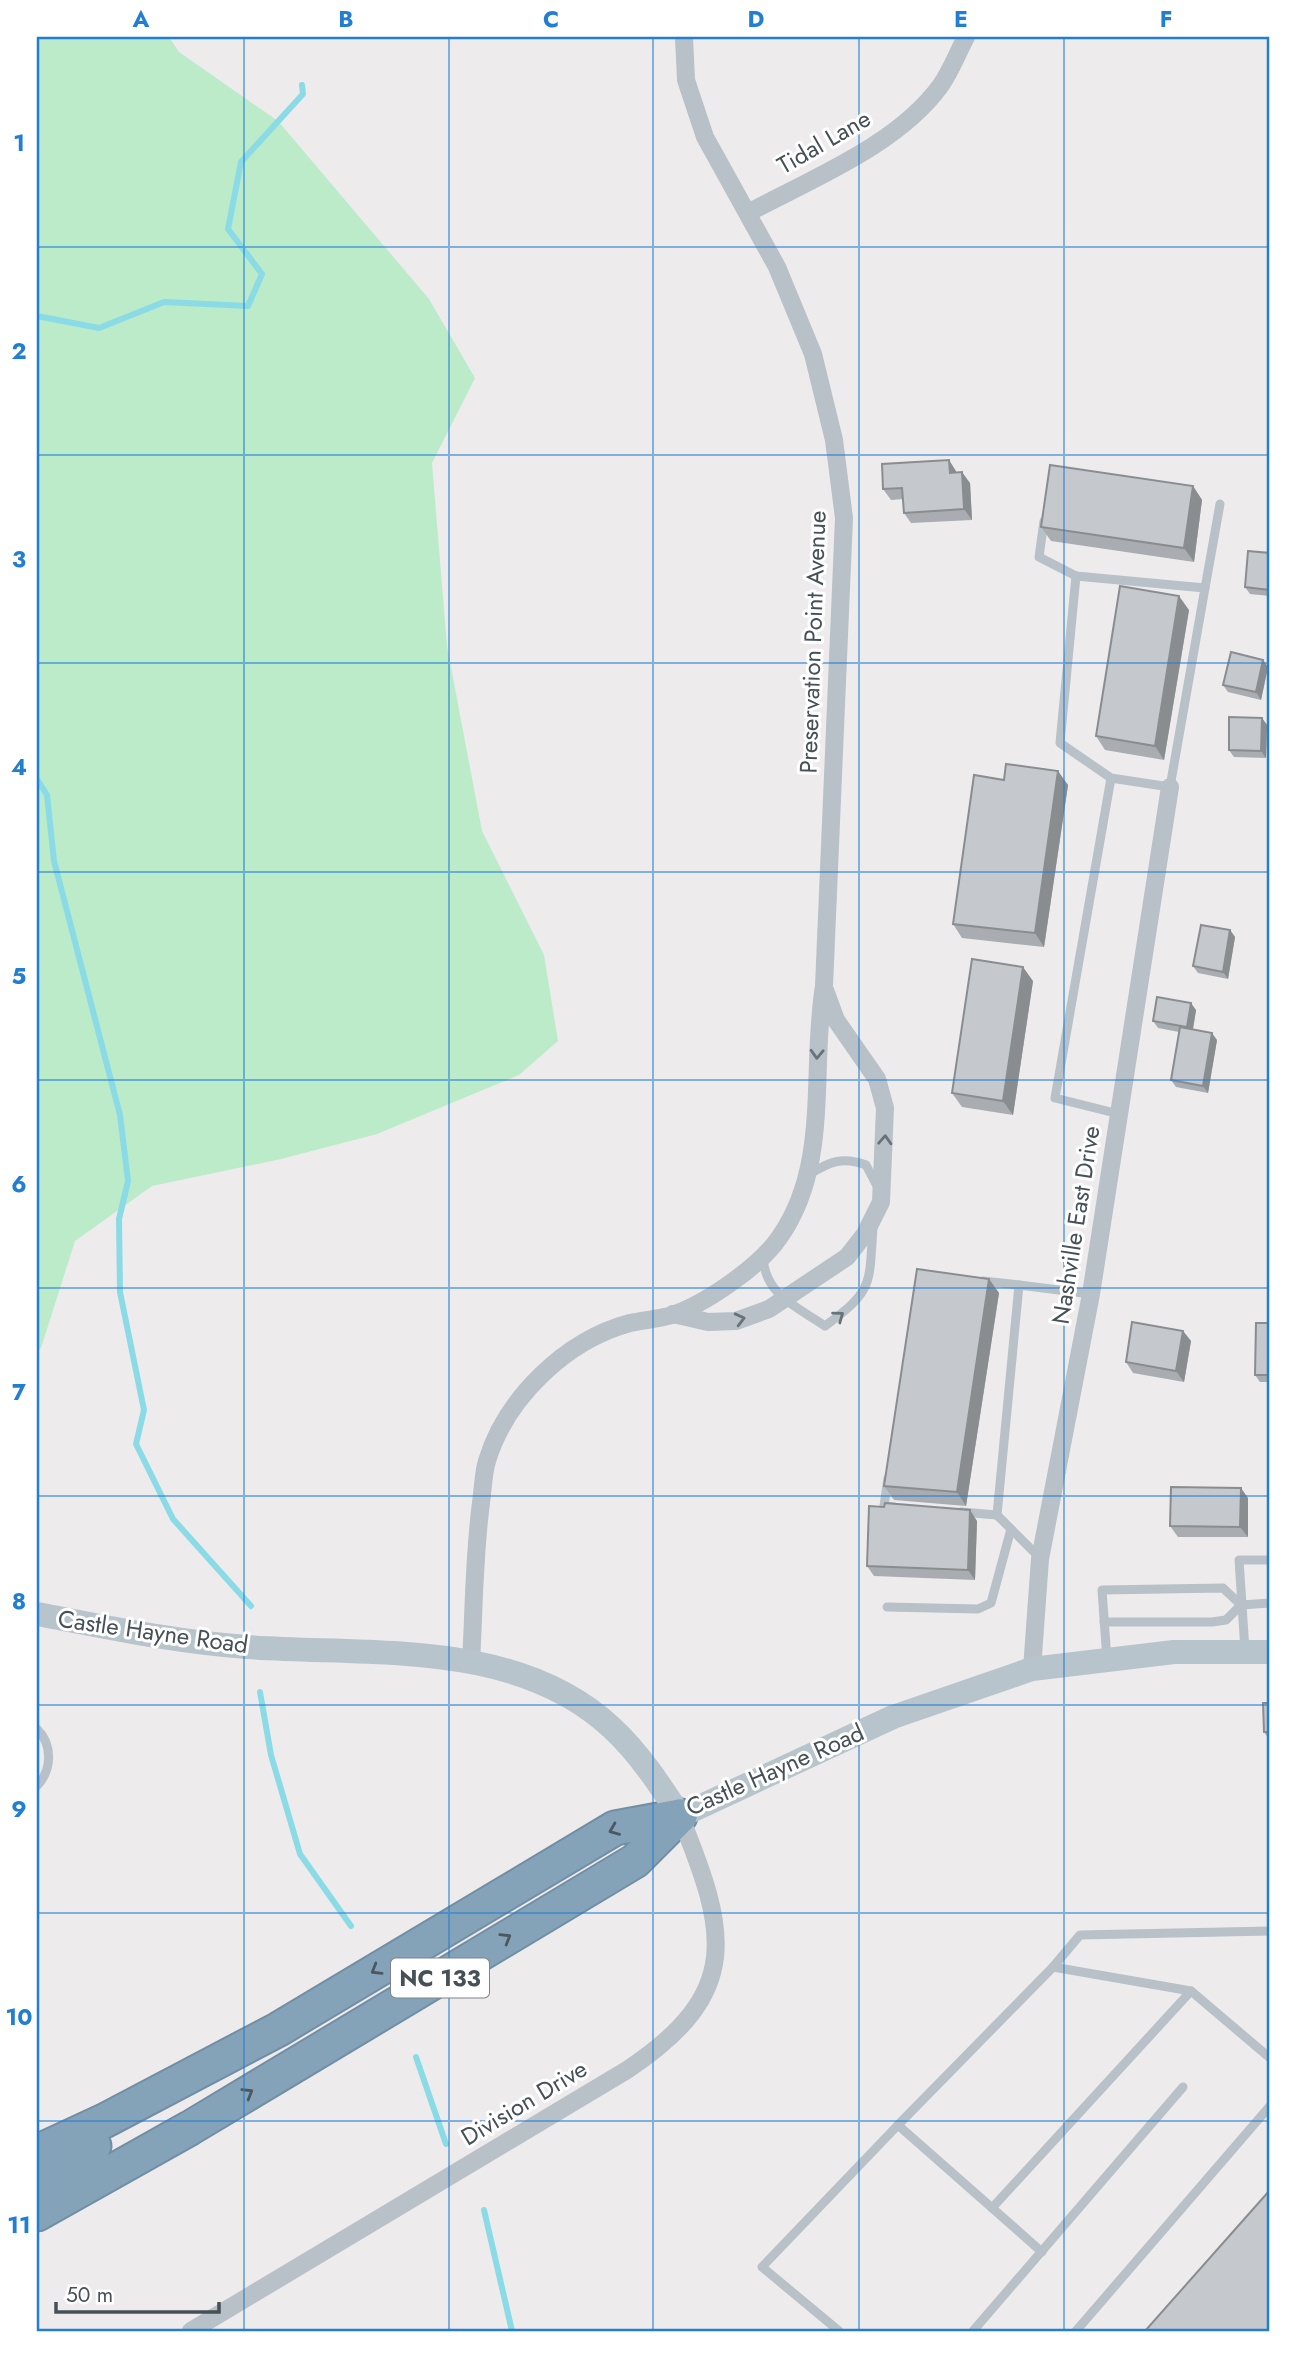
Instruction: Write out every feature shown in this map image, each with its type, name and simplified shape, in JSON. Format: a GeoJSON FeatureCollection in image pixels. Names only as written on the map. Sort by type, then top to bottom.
{"type":"FeatureCollection","features":[{"type":"Feature","properties":{"kind":"highway","name":"NC 133"},"geometry":{"type":"LineString","coordinates":[[37,2152],[104,2121],[279,2029],[615,1828],[680,1816]]}},
{"type":"Feature","properties":{"kind":"highway","name":"NC 133"},"geometry":{"type":"LineString","coordinates":[[37,2214],[190,2128],[635,1861],[680,1816]]}},
{"type":"Feature","properties":{"kind":"highway"},"geometry":{"type":"LineString","coordinates":[[37,2180],[201,2082],[279,2029]]}},
{"type":"Feature","properties":{"kind":"highway"},"geometry":{"type":"LineString","coordinates":[[37,2230],[190,2128]]}},
{"type":"Feature","properties":{"kind":"main road","name":"Castle Hayne Road"},"geometry":{"type":"LineString","coordinates":[[37,1614],[192,1642],[471,1662],[531,1679],[569,1696],[611,1727],[654,1776],[680,1816],[893,1717],[1032,1670],[1174,1652],[1270,1652]]}},
{"type":"Feature","properties":{"kind":"street","name":"Preservation Point Avenue"},"geometry":{"type":"LineString","coordinates":[[471,1662],[479,1521],[486,1462],[501,1426],[541,1374],[579,1345],[628,1324],[673,1314],[722,1288],[762,1255],[779,1239],[808,1176],[813,1153],[819,1017],[824,986],[844,518],[834,440],[813,354],[777,267],[705,137],[686,80],[684,37]]}},
{"type":"Feature","properties":{"kind":"street","name":"Tidal Lane"},"geometry":{"type":"LineString","coordinates":[[748,213],[875,145],[940,86],[966,37]]}},
{"type":"Feature","properties":{"kind":"street","name":"Nashville East Drive"},"geometry":{"type":"LineString","coordinates":[[1032,1670],[1040,1559],[1091,1294],[1170,788]]}},
{"type":"Feature","properties":{"kind":"street","name":"Preservation Point Avenue"},"geometry":{"type":"LineString","coordinates":[[673,1314],[708,1322],[736,1321],[769,1310],[847,1257],[865,1234],[878,1209],[885,1108],[877,1079],[835,1020],[824,986]]}},
{"type":"Feature","properties":{"kind":"street","name":"Division Drive"},"geometry":{"type":"LineString","coordinates":[[191,2331],[627,2070],[659,2049],[687,2023],[706,1991],[717,1936],[712,1900],[680,1816]]}},
{"type":"Feature","properties":{"kind":"lane"},"geometry":{"type":"LineString","coordinates":[[1076,576],[1060,743],[1111,778],[1170,788],[1220,504]]}},
{"type":"Feature","properties":{"kind":"lane"},"geometry":{"type":"LineString","coordinates":[[1045,513],[1039,557],[1076,576],[1205,588]]}},
{"type":"Feature","properties":{"kind":"lane"},"geometry":{"type":"LineString","coordinates":[[1111,778],[1055,1098],[1119,1114]]}},
{"type":"Feature","properties":{"kind":"lane"},"geometry":{"type":"LineString","coordinates":[[762,1255],[764,1276],[786,1299],[825,1326],[855,1304],[869,1286],[878,1209],[874,1176],[866,1165],[849,1159],[830,1161],[808,1176]]}},
{"type":"Feature","properties":{"kind":"lane"},"geometry":{"type":"LineString","coordinates":[[969,1280],[1091,1294]]}},
{"type":"Feature","properties":{"kind":"lane"},"geometry":{"type":"LineString","coordinates":[[997,1515],[1019,1285]]}},
{"type":"Feature","properties":{"kind":"lane"},"geometry":{"type":"LineString","coordinates":[[890,1465],[884,1506],[909,1508]]}},
{"type":"Feature","properties":{"kind":"lane"},"geometry":{"type":"LineString","coordinates":[[947,1511],[997,1515],[1040,1559]]}},
{"type":"Feature","properties":{"kind":"lane"},"geometry":{"type":"LineString","coordinates":[[887,1606],[978,1609],[991,1603],[1011,1529]]}},
{"type":"Feature","properties":{"kind":"lane"},"geometry":{"type":"LineString","coordinates":[[1245,1652],[1239,1560],[1270,1560]]}},
{"type":"Feature","properties":{"kind":"lane"},"geometry":{"type":"LineString","coordinates":[[1107,1661],[1102,1590],[1223,1588],[1241,1605]]}},
{"type":"Feature","properties":{"kind":"lane"},"geometry":{"type":"LineString","coordinates":[[1104,1622],[1226,1620],[1241,1605],[1270,1602]]}},
{"type":"Feature","properties":{"kind":"lane"},"geometry":{"type":"LineString","coordinates":[[37,1728],[50,1757],[49,1769],[37,1786]]}},
{"type":"Feature","properties":{"kind":"lane"},"geometry":{"type":"LineString","coordinates":[[839,2331],[762,2267],[1053,1967],[1080,1935],[1270,1931]]}},
{"type":"Feature","properties":{"kind":"lane"},"geometry":{"type":"LineString","coordinates":[[1053,1967],[1191,1991],[1270,2058]]}},
{"type":"Feature","properties":{"kind":"lane"},"geometry":{"type":"LineString","coordinates":[[992,2207],[1191,1991]]}},
{"type":"Feature","properties":{"kind":"lane"},"geometry":{"type":"LineString","coordinates":[[973,2331],[1183,2087]]}},
{"type":"Feature","properties":{"kind":"lane"},"geometry":{"type":"LineString","coordinates":[[1076,2331],[1270,2106]]}},
{"type":"Feature","properties":{"kind":"lane"},"geometry":{"type":"LineString","coordinates":[[898,2125],[1042,2252]]}},
{"type":"Feature","properties":{"kind":"green space"},"geometry":{"type":"Polygon","coordinates":[[[37,37],[169,37],[179,52],[278,121],[429,299],[475,378],[432,463],[447,646],[482,831],[544,955],[558,1041],[519,1075],[377,1134],[281,1159],[152,1186],[75,1241],[41,1348],[37,1351],[37,37]]]}},
{"type":"Feature","properties":{"kind":"building"},"geometry":{"type":"Polygon","coordinates":[[[949,460],[950,473],[962,472],[964,509],[904,513],[902,488],[883,489],[882,464],[949,460]]]}},
{"type":"Feature","properties":{"kind":"building"},"geometry":{"type":"Polygon","coordinates":[[[1050,465],[1193,486],[1184,548],[1041,527],[1050,465]]]}},
{"type":"Feature","properties":{"kind":"building"},"geometry":{"type":"Polygon","coordinates":[[[1248,551],[1270,553],[1270,590],[1245,587],[1248,551]]]}},
{"type":"Feature","properties":{"kind":"building"},"geometry":{"type":"Polygon","coordinates":[[[1120,586],[1179,596],[1155,746],[1096,736],[1120,586]]]}},
{"type":"Feature","properties":{"kind":"building"},"geometry":{"type":"Polygon","coordinates":[[[1231,652],[1263,660],[1256,692],[1223,685],[1231,652]]]}},
{"type":"Feature","properties":{"kind":"building"},"geometry":{"type":"Polygon","coordinates":[[[1229,717],[1262,718],[1261,751],[1229,750],[1229,717]]]}},
{"type":"Feature","properties":{"kind":"building"},"geometry":{"type":"Polygon","coordinates":[[[1006,764],[1058,771],[1035,933],[953,924],[974,775],[1004,780],[1006,764]]]}},
{"type":"Feature","properties":{"kind":"building"},"geometry":{"type":"Polygon","coordinates":[[[1201,925],[1230,930],[1223,972],[1193,966],[1201,925]]]}},
{"type":"Feature","properties":{"kind":"building"},"geometry":{"type":"Polygon","coordinates":[[[972,959],[1023,967],[1003,1101],[952,1093],[972,959]]]}},
{"type":"Feature","properties":{"kind":"building"},"geometry":{"type":"Polygon","coordinates":[[[1157,997],[1191,1003],[1187,1027],[1153,1021],[1157,997]]]}},
{"type":"Feature","properties":{"kind":"building"},"geometry":{"type":"Polygon","coordinates":[[[1180,1027],[1212,1033],[1203,1086],[1171,1080],[1180,1027]]]}},
{"type":"Feature","properties":{"kind":"building"},"geometry":{"type":"Polygon","coordinates":[[[917,1269],[989,1279],[957,1492],[884,1486],[917,1269]]]}},
{"type":"Feature","properties":{"kind":"building"},"geometry":{"type":"Polygon","coordinates":[[[1132,1322],[1183,1331],[1176,1371],[1126,1362],[1132,1322]]]}},
{"type":"Feature","properties":{"kind":"building"},"geometry":{"type":"Polygon","coordinates":[[[1256,1323],[1270,1323],[1270,1375],[1255,1375],[1256,1323]]]}},
{"type":"Feature","properties":{"kind":"building"},"geometry":{"type":"Polygon","coordinates":[[[1171,1487],[1241,1488],[1240,1527],[1170,1526],[1171,1487]]]}},
{"type":"Feature","properties":{"kind":"building"},"geometry":{"type":"Polygon","coordinates":[[[885,1503],[970,1510],[968,1570],[867,1566],[869,1506],[884,1507],[885,1503]]]}},
{"type":"Feature","properties":{"kind":"building"},"geometry":{"type":"Polygon","coordinates":[[[1263,1703],[1270,1703],[1270,1732],[1264,1732],[1263,1703]]]}},
{"type":"Feature","properties":{"kind":"building"},"geometry":{"type":"Polygon","coordinates":[[[1270,2190],[1270,2331],[1145,2331],[1270,2190]]]}},
{"type":"Feature","properties":{"kind":"waterway"},"geometry":{"type":"LineString","coordinates":[[37,316],[99,328],[164,302],[248,306],[262,274],[228,229],[241,162],[303,94],[302,85]]}},
{"type":"Feature","properties":{"kind":"waterway"},"geometry":{"type":"LineString","coordinates":[[37,779],[47,795],[54,861],[120,1115],[128,1181],[119,1219],[120,1292],[144,1410],[136,1444],[173,1519],[251,1606]]}},
{"type":"Feature","properties":{"kind":"waterway"},"geometry":{"type":"LineString","coordinates":[[260,1692],[271,1755],[300,1854],[351,1926]]}},
{"type":"Feature","properties":{"kind":"waterway"},"geometry":{"type":"LineString","coordinates":[[416,2057],[446,2144]]}},
{"type":"Feature","properties":{"kind":"waterway"},"geometry":{"type":"LineString","coordinates":[[484,2210],[512,2331]]}}]}
